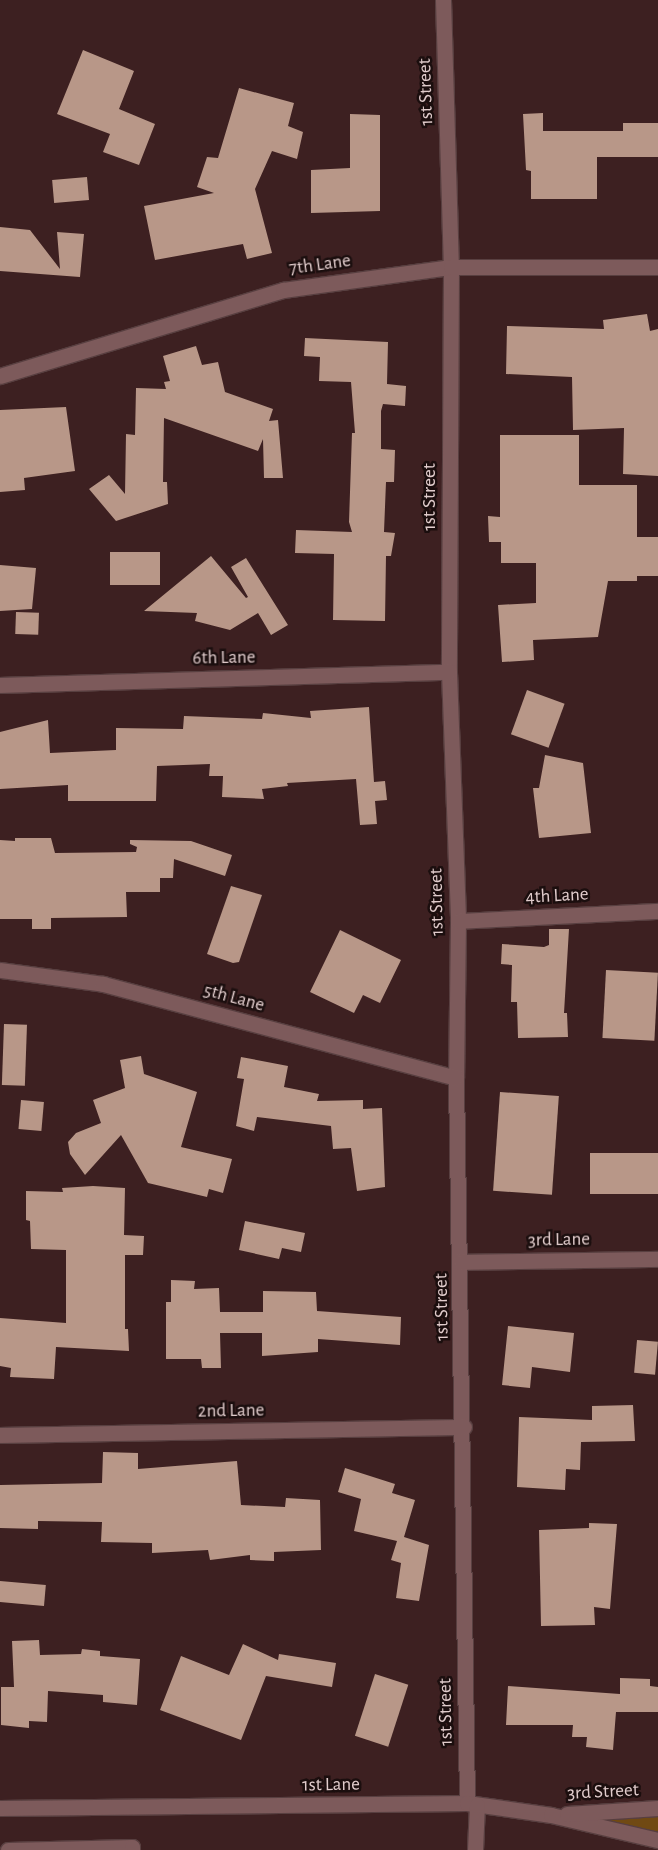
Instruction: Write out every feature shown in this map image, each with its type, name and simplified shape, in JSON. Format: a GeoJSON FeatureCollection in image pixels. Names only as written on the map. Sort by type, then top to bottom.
{"type":"FeatureCollection","features":[{"type":"Feature","properties":{"kind":"street","name":"1st Street"},"geometry":{"type":"LineString","coordinates":[[443,0],[451,267],[449,672],[458,921],[456,1078],[472,1804],[475,1850]]}},
{"type":"Feature","properties":{"kind":"street","name":"7th Lane"},"geometry":{"type":"LineString","coordinates":[[0,376],[283,290],[451,267],[658,267]]}},
{"type":"Feature","properties":{"kind":"street","name":"6th Lane"},"geometry":{"type":"LineString","coordinates":[[0,685],[449,672]]}},
{"type":"Feature","properties":{"kind":"street","name":"4th Lane"},"geometry":{"type":"LineString","coordinates":[[458,921],[658,911]]}},
{"type":"Feature","properties":{"kind":"street","name":"5th Lane"},"geometry":{"type":"LineString","coordinates":[[0,970],[103,984],[456,1078]]}},
{"type":"Feature","properties":{"kind":"street","name":"3rd Lane"},"geometry":{"type":"LineString","coordinates":[[461,1262],[658,1259]]}},
{"type":"Feature","properties":{"kind":"street","name":"2nd Lane"},"geometry":{"type":"LineString","coordinates":[[0,1436],[464,1427]]}},
{"type":"Feature","properties":{"kind":"street","name":"1st Lane"},"geometry":{"type":"LineString","coordinates":[[0,1808],[472,1804],[551,1815],[658,1840]]}},
{"type":"Feature","properties":{"kind":"street","name":"3rd Street"},"geometry":{"type":"LineString","coordinates":[[551,1815],[658,1808]]}},
{"type":"Feature","properties":{"kind":"street"},"geometry":{"type":"LineString","coordinates":[[8,1850],[132,1850]]}},
{"type":"Feature","properties":{"kind":"shaded area"},"geometry":{"type":"Polygon","coordinates":[[[658,1808],[658,1840],[551,1815],[658,1808]]]}},
{"type":"Feature","properties":{"kind":"building"},"geometry":{"type":"Polygon","coordinates":[[[83,50],[134,71],[119,109],[155,124],[139,165],[103,152],[110,134],[57,114],[83,50]]]}},
{"type":"Feature","properties":{"kind":"building"},"geometry":{"type":"Polygon","coordinates":[[[239,88],[294,103],[288,126],[303,132],[297,159],[272,151],[255,189],[272,253],[247,259],[243,244],[155,260],[144,206],[214,193],[197,187],[207,157],[218,158],[239,88]]]}},
{"type":"Feature","properties":{"kind":"building"},"geometry":{"type":"Polygon","coordinates":[[[543,113],[543,131],[623,131],[623,123],[658,123],[658,157],[597,157],[597,199],[531,199],[531,171],[526,170],[523,114],[543,113]]]}},
{"type":"Feature","properties":{"kind":"building"},"geometry":{"type":"Polygon","coordinates":[[[350,114],[380,115],[380,211],[311,213],[311,170],[350,168],[350,114]]]}},
{"type":"Feature","properties":{"kind":"building"},"geometry":{"type":"Polygon","coordinates":[[[87,177],[89,200],[54,203],[52,180],[87,177]]]}},
{"type":"Feature","properties":{"kind":"building"},"geometry":{"type":"Polygon","coordinates":[[[0,227],[30,230],[60,269],[57,232],[84,234],[80,277],[0,271],[0,227]]]}},
{"type":"Feature","properties":{"kind":"building"},"geometry":{"type":"Polygon","coordinates":[[[647,314],[650,331],[658,329],[658,476],[623,474],[624,428],[573,430],[572,377],[506,374],[507,326],[604,329],[603,320],[647,314]]]}},
{"type":"Feature","properties":{"kind":"building"},"geometry":{"type":"Polygon","coordinates":[[[305,338],[388,342],[387,384],[406,386],[405,406],[383,404],[381,411],[381,449],[395,450],[394,482],[386,482],[384,532],[395,533],[391,556],[386,556],[385,621],[333,620],[334,554],[295,553],[296,530],[352,532],[349,522],[352,433],[355,433],[351,382],[319,381],[320,357],[304,356],[305,338]]]}},
{"type":"Feature","properties":{"kind":"building"},"geometry":{"type":"Polygon","coordinates":[[[196,346],[202,365],[218,362],[225,392],[273,409],[269,421],[278,420],[283,478],[264,478],[263,439],[258,451],[164,418],[163,482],[167,482],[168,504],[116,521],[89,489],[109,475],[125,494],[126,434],[135,435],[136,388],[166,389],[164,382],[170,381],[163,356],[196,346]]]}},
{"type":"Feature","properties":{"kind":"building"},"geometry":{"type":"Polygon","coordinates":[[[66,407],[75,471],[24,478],[25,490],[0,492],[0,410],[66,407]]]}},
{"type":"Feature","properties":{"kind":"building"},"geometry":{"type":"Polygon","coordinates":[[[500,435],[579,435],[579,485],[637,485],[637,537],[658,537],[658,576],[637,576],[637,581],[608,581],[598,637],[533,640],[534,660],[502,662],[498,605],[536,603],[536,563],[501,563],[501,542],[489,542],[488,516],[500,517],[500,435]]]}},
{"type":"Feature","properties":{"kind":"building"},"geometry":{"type":"Polygon","coordinates":[[[110,552],[160,552],[160,585],[110,585],[110,552]]]}},
{"type":"Feature","properties":{"kind":"building"},"geometry":{"type":"Polygon","coordinates":[[[211,556],[246,598],[248,597],[231,567],[246,558],[288,625],[271,635],[258,613],[230,630],[195,621],[197,613],[144,611],[211,556]]]}},
{"type":"Feature","properties":{"kind":"building"},"geometry":{"type":"Polygon","coordinates":[[[0,565],[36,568],[32,609],[0,611],[0,565]]]}},
{"type":"Feature","properties":{"kind":"building"},"geometry":{"type":"Polygon","coordinates":[[[16,612],[39,613],[38,635],[15,634],[16,612]]]}},
{"type":"Feature","properties":{"kind":"building"},"geometry":{"type":"Polygon","coordinates":[[[527,690],[565,704],[549,748],[511,734],[527,690]]]}},
{"type":"Feature","properties":{"kind":"building"},"geometry":{"type":"Polygon","coordinates":[[[369,707],[374,782],[385,781],[387,800],[375,801],[377,824],[360,825],[356,779],[287,783],[288,786],[262,789],[264,799],[222,797],[223,776],[209,776],[210,764],[157,766],[156,801],[68,801],[68,785],[0,789],[0,732],[48,720],[50,753],[116,750],[116,728],[183,729],[184,716],[262,719],[263,713],[311,718],[310,711],[369,707]]]}},
{"type":"Feature","properties":{"kind":"building"},"geometry":{"type":"Polygon","coordinates":[[[545,755],[583,763],[591,833],[539,838],[533,788],[539,788],[545,755]]]}},
{"type":"Feature","properties":{"kind":"building"},"geometry":{"type":"Polygon","coordinates":[[[15,838],[51,838],[55,853],[136,852],[137,847],[130,844],[130,840],[191,841],[232,855],[225,876],[174,859],[173,878],[160,878],[160,892],[126,892],[127,917],[51,918],[51,929],[32,929],[32,919],[0,919],[0,840],[15,841],[15,838]]]}},
{"type":"Feature","properties":{"kind":"building"},"geometry":{"type":"Polygon","coordinates":[[[231,886],[262,895],[239,962],[233,963],[207,954],[231,886]]]}},
{"type":"Feature","properties":{"kind":"building"},"geometry":{"type":"Polygon","coordinates":[[[549,929],[569,929],[564,1013],[567,1013],[568,1037],[518,1038],[517,1002],[511,1002],[512,965],[501,964],[502,944],[544,947],[549,945],[549,929]]]}},
{"type":"Feature","properties":{"kind":"building"},"geometry":{"type":"Polygon","coordinates":[[[340,930],[401,960],[380,1003],[363,995],[354,1013],[310,992],[340,930]]]}},
{"type":"Feature","properties":{"kind":"building"},"geometry":{"type":"Polygon","coordinates":[[[606,970],[658,973],[654,1041],[602,1038],[606,970]]]}},
{"type":"Feature","properties":{"kind":"building"},"geometry":{"type":"Polygon","coordinates":[[[4,1024],[27,1025],[25,1086],[2,1085],[4,1024]]]}},
{"type":"Feature","properties":{"kind":"building"},"geometry":{"type":"Polygon","coordinates":[[[141,1056],[144,1074],[197,1092],[181,1147],[232,1159],[223,1193],[209,1189],[207,1197],[148,1183],[121,1135],[85,1175],[70,1154],[68,1142],[76,1133],[101,1123],[93,1100],[125,1088],[120,1060],[141,1056]]]}},
{"type":"Feature","properties":{"kind":"building"},"geometry":{"type":"Polygon","coordinates":[[[241,1057],[288,1066],[284,1087],[319,1094],[317,1101],[363,1100],[363,1109],[382,1108],[385,1187],[357,1191],[351,1148],[333,1149],[331,1126],[257,1117],[254,1131],[236,1126],[244,1079],[237,1078],[241,1057]]]}},
{"type":"Feature","properties":{"kind":"building"},"geometry":{"type":"Polygon","coordinates":[[[500,1092],[559,1096],[552,1195],[493,1191],[500,1092]]]}},
{"type":"Feature","properties":{"kind":"building"},"geometry":{"type":"Polygon","coordinates":[[[21,1100],[44,1102],[41,1131],[18,1129],[21,1100]]]}},
{"type":"Feature","properties":{"kind":"building"},"geometry":{"type":"Polygon","coordinates":[[[590,1153],[658,1153],[658,1194],[590,1194],[590,1153]]]}},
{"type":"Feature","properties":{"kind":"building"},"geometry":{"type":"Polygon","coordinates":[[[93,1186],[125,1188],[124,1235],[144,1236],[143,1255],[125,1255],[125,1329],[128,1329],[129,1351],[56,1347],[54,1379],[10,1377],[11,1368],[0,1366],[0,1318],[66,1323],[66,1250],[31,1249],[30,1221],[26,1220],[26,1191],[63,1192],[62,1188],[93,1186]]]}},
{"type":"Feature","properties":{"kind":"building"},"geometry":{"type":"Polygon","coordinates":[[[245,1221],[305,1233],[301,1252],[282,1248],[279,1259],[239,1250],[245,1221]]]}},
{"type":"Feature","properties":{"kind":"building"},"geometry":{"type":"Polygon","coordinates":[[[171,1280],[195,1281],[194,1289],[219,1288],[220,1312],[263,1312],[263,1291],[316,1292],[317,1311],[401,1317],[400,1345],[318,1339],[318,1352],[262,1356],[262,1333],[220,1333],[221,1368],[202,1368],[201,1359],[166,1359],[166,1302],[171,1302],[171,1280]]]}},
{"type":"Feature","properties":{"kind":"building"},"geometry":{"type":"Polygon","coordinates":[[[508,1326],[574,1333],[570,1372],[532,1367],[530,1388],[502,1385],[508,1326]]]}},
{"type":"Feature","properties":{"kind":"building"},"geometry":{"type":"Polygon","coordinates":[[[637,1340],[658,1342],[655,1375],[634,1373],[637,1340]]]}},
{"type":"Feature","properties":{"kind":"building"},"geometry":{"type":"Polygon","coordinates":[[[633,1405],[635,1441],[581,1442],[580,1470],[566,1469],[565,1490],[517,1487],[519,1417],[592,1420],[592,1406],[633,1405]]]}},
{"type":"Feature","properties":{"kind":"building"},"geometry":{"type":"Polygon","coordinates":[[[103,1452],[138,1453],[138,1469],[237,1461],[241,1505],[285,1507],[286,1498],[320,1500],[321,1550],[274,1552],[274,1561],[250,1560],[250,1555],[210,1560],[208,1550],[152,1553],[152,1543],[101,1542],[102,1522],[38,1521],[38,1529],[0,1528],[0,1485],[102,1483],[103,1452]]]}},
{"type":"Feature","properties":{"kind":"building"},"geometry":{"type":"Polygon","coordinates":[[[345,1468],[395,1484],[392,1493],[415,1500],[404,1537],[429,1545],[419,1601],[396,1598],[401,1563],[391,1560],[397,1541],[354,1531],[361,1499],[338,1492],[345,1468]]]}},
{"type":"Feature","properties":{"kind":"building"},"geometry":{"type":"Polygon","coordinates":[[[589,1523],[617,1524],[610,1609],[594,1607],[595,1625],[541,1626],[539,1530],[589,1528],[589,1523]]]}},
{"type":"Feature","properties":{"kind":"building"},"geometry":{"type":"Polygon","coordinates":[[[0,1581],[46,1585],[44,1606],[0,1602],[0,1581]]]}},
{"type":"Feature","properties":{"kind":"building"},"geometry":{"type":"Polygon","coordinates":[[[39,1640],[40,1655],[81,1654],[82,1649],[100,1651],[100,1656],[140,1659],[137,1705],[103,1702],[103,1695],[48,1691],[47,1722],[29,1721],[29,1728],[1,1725],[1,1687],[14,1687],[12,1641],[39,1640]]]}},
{"type":"Feature","properties":{"kind":"building"},"geometry":{"type":"Polygon","coordinates":[[[243,1644],[278,1660],[279,1654],[336,1663],[332,1687],[266,1676],[241,1740],[160,1710],[181,1656],[229,1675],[243,1644]]]}},
{"type":"Feature","properties":{"kind":"building"},"geometry":{"type":"Polygon","coordinates":[[[375,1674],[408,1685],[388,1747],[355,1736],[375,1674]]]}},
{"type":"Feature","properties":{"kind":"building"},"geometry":{"type":"Polygon","coordinates":[[[620,1678],[650,1679],[650,1686],[658,1687],[658,1712],[616,1712],[613,1750],[586,1747],[587,1737],[572,1737],[573,1725],[506,1725],[508,1686],[620,1694],[620,1678]]]}}]}
